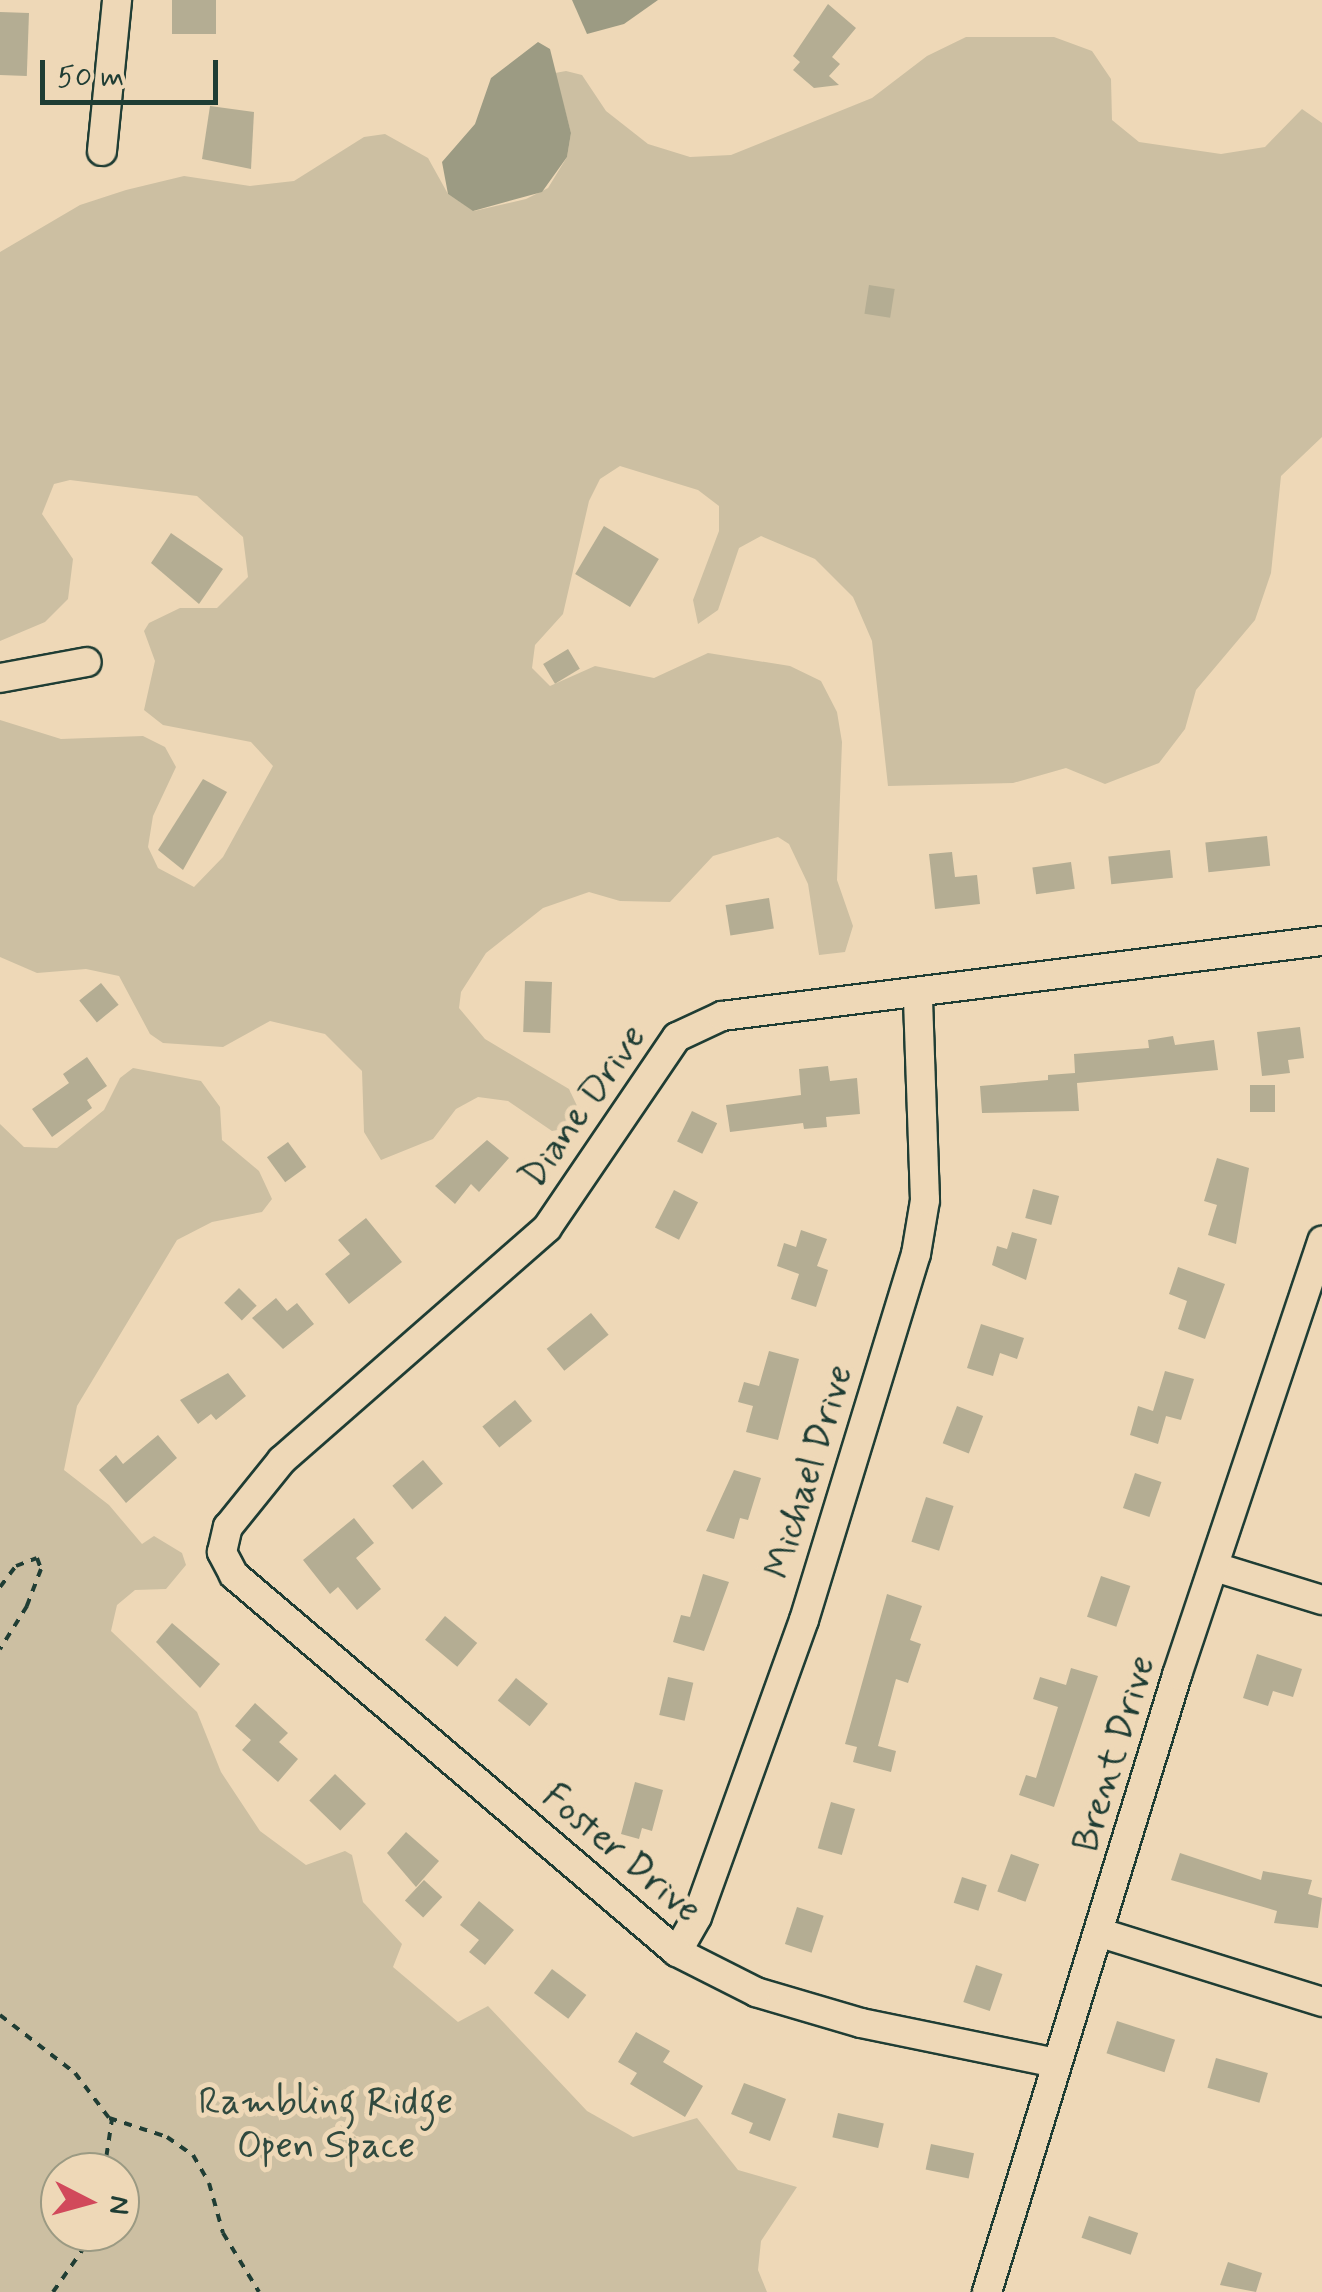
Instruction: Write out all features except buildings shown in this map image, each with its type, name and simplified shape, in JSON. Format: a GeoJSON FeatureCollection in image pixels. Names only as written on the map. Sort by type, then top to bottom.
{"type":"FeatureCollection","features":[{"type":"Feature","properties":{"kind":"street"},"geometry":{"type":"LineString","coordinates":[[102,151],[117,0]]}},
{"type":"Feature","properties":{"kind":"street"},"geometry":{"type":"LineString","coordinates":[[0,678],[87,662]]}},
{"type":"Feature","properties":{"kind":"street","name":"Diane Drive"},"geometry":{"type":"LineString","coordinates":[[222,1552],[228,1526],[282,1460],[547,1228],[677,1036],[722,1016],[918,995],[1322,940]]}},
{"type":"Feature","properties":{"kind":"street","name":"Michael Drive"},"geometry":{"type":"LineString","coordinates":[[677,1952],[697,1918],[804,1620],[916,1254],[924,1200],[918,995]]}},
{"type":"Feature","properties":{"kind":"street","name":"Brent Drive"},"geometry":{"type":"LineString","coordinates":[[987,2292],[1056,2064],[1322,1241]]}},
{"type":"Feature","properties":{"kind":"street","name":"Foster Drive"},"geometry":{"type":"LineString","coordinates":[[222,1552],[234,1576],[677,1952],[791,2002],[1056,2064]]}},
{"type":"Feature","properties":{"kind":"street"},"geometry":{"type":"LineString","coordinates":[[1215,1567],[1322,1600]]}},
{"type":"Feature","properties":{"kind":"street"},"geometry":{"type":"LineString","coordinates":[[1101,1932],[1322,2002]]}},
{"type":"Feature","properties":{"kind":"path"},"geometry":{"type":"LineString","coordinates":[[0,1587],[16,1566],[37,1558],[41,1568],[27,1606],[0,1649]]}},
{"type":"Feature","properties":{"kind":"path"},"geometry":{"type":"LineString","coordinates":[[0,2015],[75,2072],[112,2119],[167,2137],[193,2155],[209,2183],[223,2233],[259,2292]]}},
{"type":"Feature","properties":{"kind":"path"},"geometry":{"type":"LineString","coordinates":[[107,2152],[112,2119]]}},
{"type":"Feature","properties":{"kind":"path"},"geometry":{"type":"LineString","coordinates":[[52,2292],[80,2252]]}},
{"type":"Feature","properties":{"kind":"green space"},"geometry":{"type":"Polygon","coordinates":[[[966,37],[1054,37],[1092,51],[1111,79],[1112,120],[1139,142],[1221,154],[1265,147],[1302,109],[1322,123],[1322,437],[1281,476],[1271,573],[1255,620],[1196,690],[1185,729],[1159,763],[1105,784],[1066,768],[1013,783],[888,786],[872,641],[853,597],[815,559],[761,536],[739,548],[718,610],[698,624],[693,600],[719,531],[719,506],[698,490],[620,466],[600,479],[589,501],[563,614],[535,645],[532,668],[550,686],[595,666],[654,678],[708,653],[790,666],[821,681],[837,712],[842,742],[837,880],[853,926],[845,952],[819,955],[808,884],[789,844],[778,837],[713,856],[670,902],[620,901],[589,892],[543,908],[486,953],[461,992],[459,1008],[485,1039],[569,1089],[579,1110],[574,1127],[552,1131],[508,1101],[478,1097],[456,1109],[433,1139],[381,1160],[364,1132],[362,1071],[325,1034],[270,1021],[223,1047],[163,1043],[150,1034],[119,976],[86,969],[37,973],[0,957],[0,720],[61,739],[143,736],[165,747],[176,767],[153,816],[148,847],[158,868],[194,887],[223,857],[273,766],[251,742],[163,725],[144,710],[155,661],[144,631],[149,623],[180,608],[217,608],[248,577],[243,537],[197,496],[70,480],[54,484],[42,514],[73,559],[68,599],[45,622],[0,641],[0,252],[80,205],[126,190],[184,176],[250,186],[294,181],[364,137],[385,134],[428,158],[448,194],[474,211],[526,199],[548,188],[567,157],[571,133],[555,73],[566,71],[582,75],[606,111],[648,144],[690,157],[731,155],[872,98],[927,56],[966,37]]]}},
{"type":"Feature","properties":{"kind":"green space","name":"Rambling Ridge Open Space"},"geometry":{"type":"Polygon","coordinates":[[[133,1068],[201,1081],[220,1107],[222,1140],[259,1171],[272,1199],[262,1212],[212,1222],[177,1240],[77,1406],[64,1470],[109,1505],[142,1544],[154,1536],[182,1553],[186,1565],[166,1589],[135,1590],[117,1605],[111,1631],[197,1712],[221,1772],[260,1831],[306,1865],[345,1851],[352,1855],[363,1902],[402,1944],[393,1967],[458,2022],[488,2006],[587,2111],[633,2137],[697,2118],[738,2170],[797,2187],[761,2241],[758,2270],[767,2292],[0,2292],[0,1124],[24,1147],[57,1148],[104,1110],[120,1078],[133,1068]]]}},
{"type":"Feature","properties":{"kind":"shaded area"},"geometry":{"type":"Polygon","coordinates":[[[572,0],[658,0],[624,24],[587,34],[572,0]]]}},
{"type":"Feature","properties":{"kind":"shaded area"},"geometry":{"type":"Polygon","coordinates":[[[538,42],[550,49],[571,133],[567,157],[542,192],[473,211],[448,194],[442,162],[475,124],[491,78],[538,42]]]}}]}
